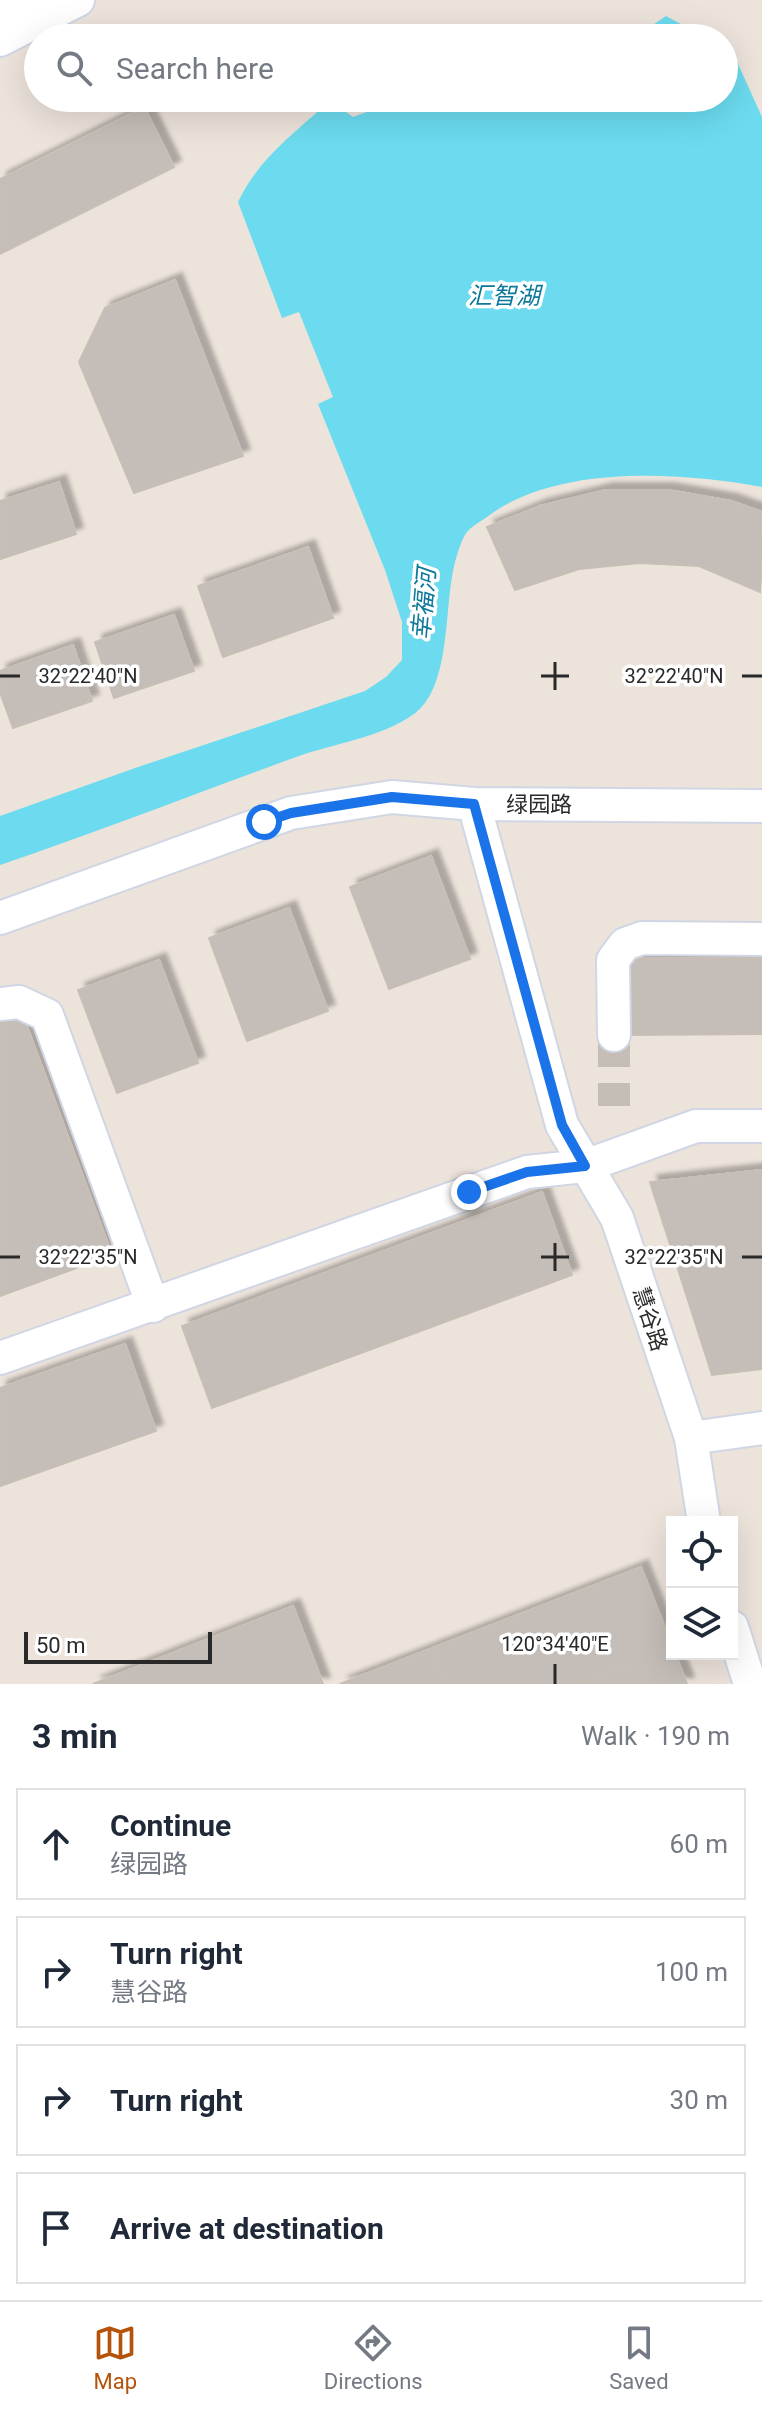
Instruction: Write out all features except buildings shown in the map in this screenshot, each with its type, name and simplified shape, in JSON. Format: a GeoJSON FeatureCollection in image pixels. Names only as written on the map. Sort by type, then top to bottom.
{"type":"FeatureCollection","features":[{"type":"Feature","properties":{"kind":"street"},"geometry":{"type":"LineString","coordinates":[[0,14],[28,0]]}},
{"type":"Feature","properties":{"kind":"street"},"geometry":{"type":"LineString","coordinates":[[31,24],[78,0]]}},
{"type":"Feature","properties":{"kind":"street"},"geometry":{"type":"LineString","coordinates":[[0,40],[24,28]]}},
{"type":"Feature","properties":{"kind":"street","name":"绿园路"},"geometry":{"type":"LineString","coordinates":[[0,918],[291,813],[392,797],[474,804],[758,812]]}},
{"type":"Feature","properties":{"kind":"street","name":"慧谷路"},"geometry":{"type":"LineString","coordinates":[[474,804],[562,1125],[617,1218],[691,1438],[703,1516]]}},
{"type":"Feature","properties":{"kind":"street"},"geometry":{"type":"LineString","coordinates":[[614,1035],[613,960],[625,944],[642,938],[762,939]]}},
{"type":"Feature","properties":{"kind":"street"},"geometry":{"type":"LineString","coordinates":[[0,1004],[19,1002],[47,1015],[153,1306]]}},
{"type":"Feature","properties":{"kind":"street"},"geometry":{"type":"LineString","coordinates":[[0,1358],[527,1172],[585,1166],[696,1126],[762,1126]]}},
{"type":"Feature","properties":{"kind":"street"},"geometry":{"type":"LineString","coordinates":[[691,1438],[762,1428]]}},
{"type":"Feature","properties":{"kind":"street"},"geometry":{"type":"LineString","coordinates":[[738,1646],[750,1684]]}},
{"type":"Feature","properties":{"kind":"water"},"geometry":{"type":"Polygon","coordinates":[[[666,16],[681,24],[654,24],[666,16]]]}},
{"type":"Feature","properties":{"kind":"water","name":"汇智湖"},"geometry":{"type":"Polygon","coordinates":[[[738,64],[762,117],[762,487],[695,478],[620,476],[548,488],[515,500],[474,526],[462,541],[452,577],[440,670],[434,688],[414,714],[387,729],[296,757],[0,865],[0,816],[365,691],[386,677],[402,660],[402,622],[385,570],[318,404],[333,397],[299,312],[282,318],[238,202],[265,161],[317,112],[346,112],[353,117],[369,112],[738,112],[738,64]]]}},
{"type":"Feature","properties":{"kind":"tunnel"},"geometry":{"type":"LineString","coordinates":[[614,1035],[614,1106]]}},
{"type":"Feature","properties":{"kind":"route"},"geometry":{"type":"LineString","coordinates":[[264,822],[291,813],[392,797],[474,804],[562,1125],[585,1166],[527,1172],[469,1192]]}},
{"type":"Feature","properties":{"kind":"water label","name":"幸福河"},"geometry":{"type":"Point","coordinates":[424,604]}}]}
